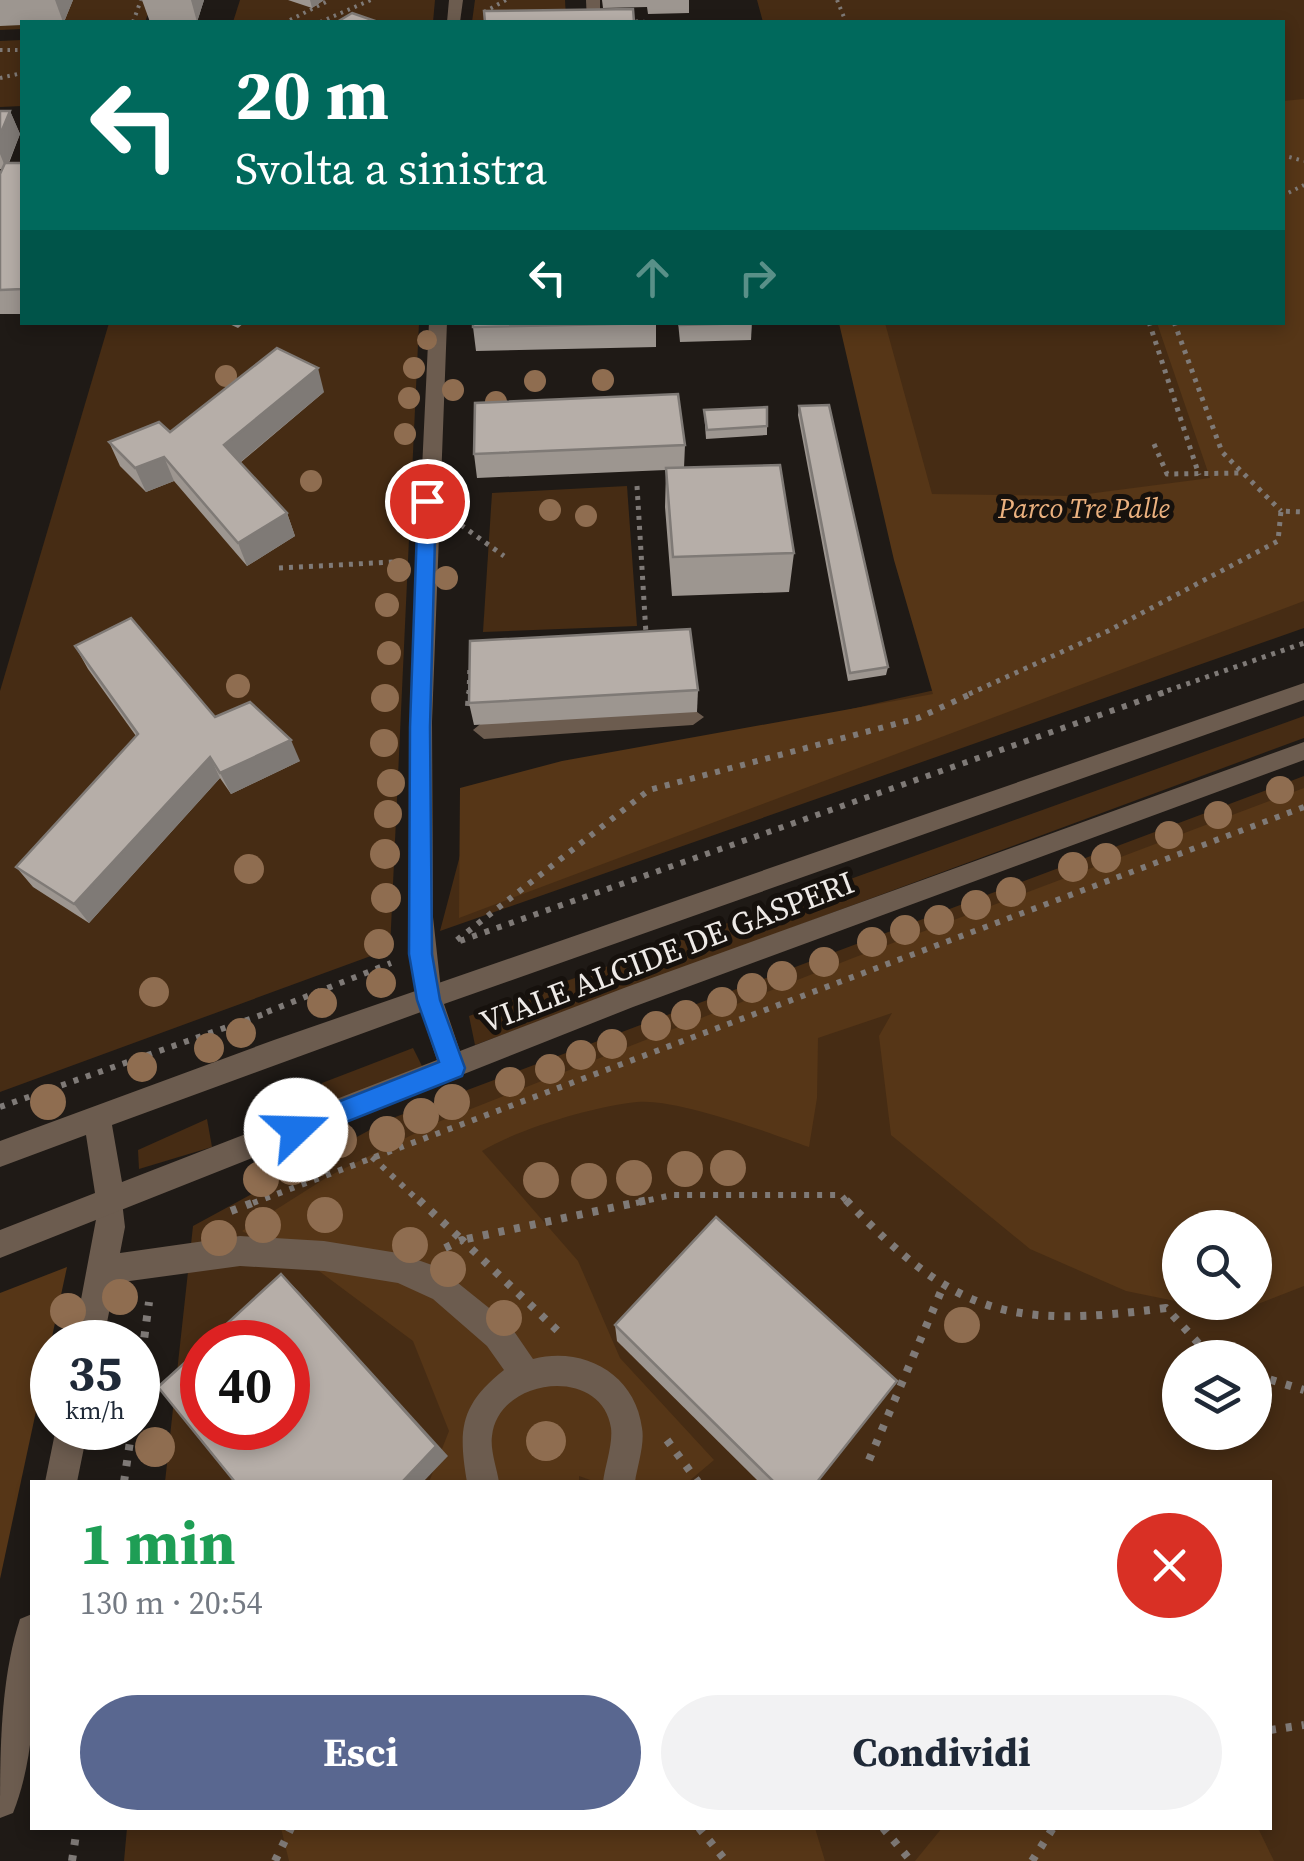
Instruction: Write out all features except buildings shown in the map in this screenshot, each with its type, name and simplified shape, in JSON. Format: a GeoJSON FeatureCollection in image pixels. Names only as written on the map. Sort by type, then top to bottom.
{"type":"FeatureCollection","features":[{"type":"Feature","properties":{"kind":"street"},"geometry":{"type":"LineString","coordinates":[[438,325],[426,561],[420,954],[428,1000],[453,1068]]}},
{"type":"Feature","properties":{"kind":"street","name":"VIALE ALCIDE DE GASPERI"},"geometry":{"type":"LineString","coordinates":[[0,1154],[274,1052],[1304,692]]}},
{"type":"Feature","properties":{"kind":"street"},"geometry":{"type":"LineString","coordinates":[[476,722],[693,717]]}},
{"type":"Feature","properties":{"kind":"street","name":"VIALE ALCIDE DE GASPERI"},"geometry":{"type":"LineString","coordinates":[[0,1244],[624,999],[1304,751]]}},
{"type":"Feature","properties":{"kind":"street"},"geometry":{"type":"LineString","coordinates":[[92,1320],[111,1202],[97,1120]]}},
{"type":"Feature","properties":{"kind":"street"},"geometry":{"type":"LineString","coordinates":[[102,1270],[240,1251],[324,1256],[422,1274],[498,1335],[524,1374]]}},
{"type":"Feature","properties":{"kind":"street"},"geometry":{"type":"LineString","coordinates":[[483,1480],[476,1450],[480,1426],[490,1404],[524,1374],[546,1367],[590,1374],[608,1389],[621,1410],[628,1434],[627,1459],[620,1480]]}},
{"type":"Feature","properties":{"kind":"street"},"geometry":{"type":"LineString","coordinates":[[61,1480],[68,1450]]}},
{"type":"Feature","properties":{"kind":"street"},"geometry":{"type":"LineString","coordinates":[[0,1800],[30,1642]]}},
{"type":"Feature","properties":{"kind":"path"},"geometry":{"type":"LineString","coordinates":[[290,20],[330,0]]}},
{"type":"Feature","properties":{"kind":"path"},"geometry":{"type":"LineString","coordinates":[[325,20],[371,0]]}},
{"type":"Feature","properties":{"kind":"path"},"geometry":{"type":"LineString","coordinates":[[1150,325],[1199,475]]}},
{"type":"Feature","properties":{"kind":"path"},"geometry":{"type":"LineString","coordinates":[[1175,325],[1222,452],[1281,511],[1304,512]]}},
{"type":"Feature","properties":{"kind":"path"},"geometry":{"type":"LineString","coordinates":[[1154,444],[1167,474],[1243,473]]}},
{"type":"Feature","properties":{"kind":"path"},"geometry":{"type":"LineString","coordinates":[[626,636],[646,634],[637,486]]}},
{"type":"Feature","properties":{"kind":"path"},"geometry":{"type":"LineString","coordinates":[[1281,511],[1278,542],[1108,632],[918,718],[649,790],[452,944],[1304,643]]}},
{"type":"Feature","properties":{"kind":"path"},"geometry":{"type":"LineString","coordinates":[[458,524],[504,556]]}},
{"type":"Feature","properties":{"kind":"path"},"geometry":{"type":"LineString","coordinates":[[279,568],[426,561]]}},
{"type":"Feature","properties":{"kind":"path"},"geometry":{"type":"LineString","coordinates":[[470,661],[476,722]]}},
{"type":"Feature","properties":{"kind":"path"},"geometry":{"type":"LineString","coordinates":[[212,1218],[1304,807]]}},
{"type":"Feature","properties":{"kind":"path"},"geometry":{"type":"LineString","coordinates":[[0,1107],[266,1012],[353,975],[420,954]]}},
{"type":"Feature","properties":{"kind":"path"},"geometry":{"type":"LineString","coordinates":[[266,1012],[269,1023]]}},
{"type":"Feature","properties":{"kind":"path"},"geometry":{"type":"LineString","coordinates":[[372,1157],[462,1240],[672,1195],[841,1195],[885,1243],[942,1289],[984,1311],[1030,1319],[1114,1316],[1166,1308],[1195,1340]]}},
{"type":"Feature","properties":{"kind":"path"},"geometry":{"type":"LineString","coordinates":[[146,1320],[154,1260]]}},
{"type":"Feature","properties":{"kind":"path"},"geometry":{"type":"LineString","coordinates":[[869,1460],[942,1289]]}},
{"type":"Feature","properties":{"kind":"path"},"geometry":{"type":"LineString","coordinates":[[1272,1380],[1304,1390]]}},
{"type":"Feature","properties":{"kind":"path"},"geometry":{"type":"LineString","coordinates":[[124,1480],[129,1450]]}},
{"type":"Feature","properties":{"kind":"path"},"geometry":{"type":"LineString","coordinates":[[1272,1730],[1304,1726]]}},
{"type":"Feature","properties":{"kind":"path"},"geometry":{"type":"LineString","coordinates":[[72,1861],[77,1830]]}},
{"type":"Feature","properties":{"kind":"path"},"geometry":{"type":"LineString","coordinates":[[274,1861],[290,1830]]}},
{"type":"Feature","properties":{"kind":"path"},"geometry":{"type":"LineString","coordinates":[[701,1830],[726,1861]]}},
{"type":"Feature","properties":{"kind":"path"},"geometry":{"type":"LineString","coordinates":[[885,1830],[911,1861]]}},
{"type":"Feature","properties":{"kind":"path"},"geometry":{"type":"LineString","coordinates":[[1032,1861],[1052,1830]]}},
{"type":"Feature","properties":{"kind":"green space"},"geometry":{"type":"Polygon","coordinates":[[[0,0],[153,0],[146,20],[20,20],[20,29],[0,30],[0,0]]]}},
{"type":"Feature","properties":{"kind":"green space"},"geometry":{"type":"Polygon","coordinates":[[[240,0],[435,0],[433,20],[234,20],[240,0]]]}},
{"type":"Feature","properties":{"kind":"green space"},"geometry":{"type":"Polygon","coordinates":[[[475,0],[565,0],[566,19],[472,20],[475,0]]]}},
{"type":"Feature","properties":{"kind":"green space","name":"Parco Tre Palle"},"geometry":{"type":"Polygon","coordinates":[[[757,0],[1304,0],[1304,628],[440,931],[476,795],[939,689],[843,325],[1285,325],[1285,20],[762,20],[757,0]]]}},
{"type":"Feature","properties":{"kind":"green space"},"geometry":{"type":"Polygon","coordinates":[[[20,40],[20,106],[0,107],[0,41],[20,40]]]}},
{"type":"Feature","properties":{"kind":"green space","name":"Parco Tre Palle"},"geometry":{"type":"Polygon","coordinates":[[[1304,99],[1304,601],[459,918],[460,788],[562,761],[933,694],[894,560],[839,325],[886,325],[932,494],[1072,496],[1210,478],[1158,325],[1285,325],[1285,101],[1304,99]]]}},
{"type":"Feature","properties":{"kind":"green space"},"geometry":{"type":"Polygon","coordinates":[[[108,325],[419,325],[390,949],[0,1092],[0,691],[108,325]]]}},
{"type":"Feature","properties":{"kind":"green space"},"geometry":{"type":"Polygon","coordinates":[[[627,486],[637,626],[483,632],[492,493],[627,486]]]}},
{"type":"Feature","properties":{"kind":"green space"},"geometry":{"type":"Polygon","coordinates":[[[1304,716],[1304,738],[475,1045],[469,1016],[1304,716]]]}},
{"type":"Feature","properties":{"kind":"green space"},"geometry":{"type":"Polygon","coordinates":[[[1304,776],[1304,1861],[124,1861],[127,1830],[1272,1830],[1272,1480],[165,1480],[180,1345],[180,1450],[310,1450],[310,1320],[183,1320],[193,1226],[390,1119],[1304,776]]]}},
{"type":"Feature","properties":{"kind":"green space"},"geometry":{"type":"Polygon","coordinates":[[[1304,788],[1304,1286],[1272,1298],[1272,1210],[1162,1210],[1162,1299],[1126,1291],[1030,1249],[891,1135],[879,1036],[892,1013],[818,1038],[817,1098],[809,1147],[698,1111],[637,1102],[557,1120],[482,1151],[578,1261],[620,1358],[714,1460],[690,1480],[590,1480],[579,1476],[579,1480],[430,1480],[449,1431],[413,1341],[319,1271],[242,1231],[329,1176],[438,1122],[853,958],[1304,788]]]}},
{"type":"Feature","properties":{"kind":"green space"},"geometry":{"type":"Polygon","coordinates":[[[413,1048],[422,1066],[328,1104],[322,1083],[413,1048]]]}},
{"type":"Feature","properties":{"kind":"green space"},"geometry":{"type":"Polygon","coordinates":[[[207,1119],[212,1147],[139,1169],[138,1150],[207,1119]]]}},
{"type":"Feature","properties":{"kind":"green space"},"geometry":{"type":"Polygon","coordinates":[[[67,1267],[56,1320],[30,1320],[30,1439],[0,1579],[0,1293],[67,1267]]]}},
{"type":"Feature","properties":{"kind":"green space"},"geometry":{"type":"Polygon","coordinates":[[[281,1830],[816,1830],[825,1861],[289,1861],[281,1830]]]}},
{"type":"Feature","properties":{"kind":"green space"},"geometry":{"type":"Polygon","coordinates":[[[940,1830],[1259,1830],[1274,1861],[915,1861],[940,1830]]]}},
{"type":"Feature","properties":{"kind":"route"},"geometry":{"type":"LineString","coordinates":[[296,1130],[453,1068],[428,1000],[420,954],[420,727],[427,501]]}}]}
